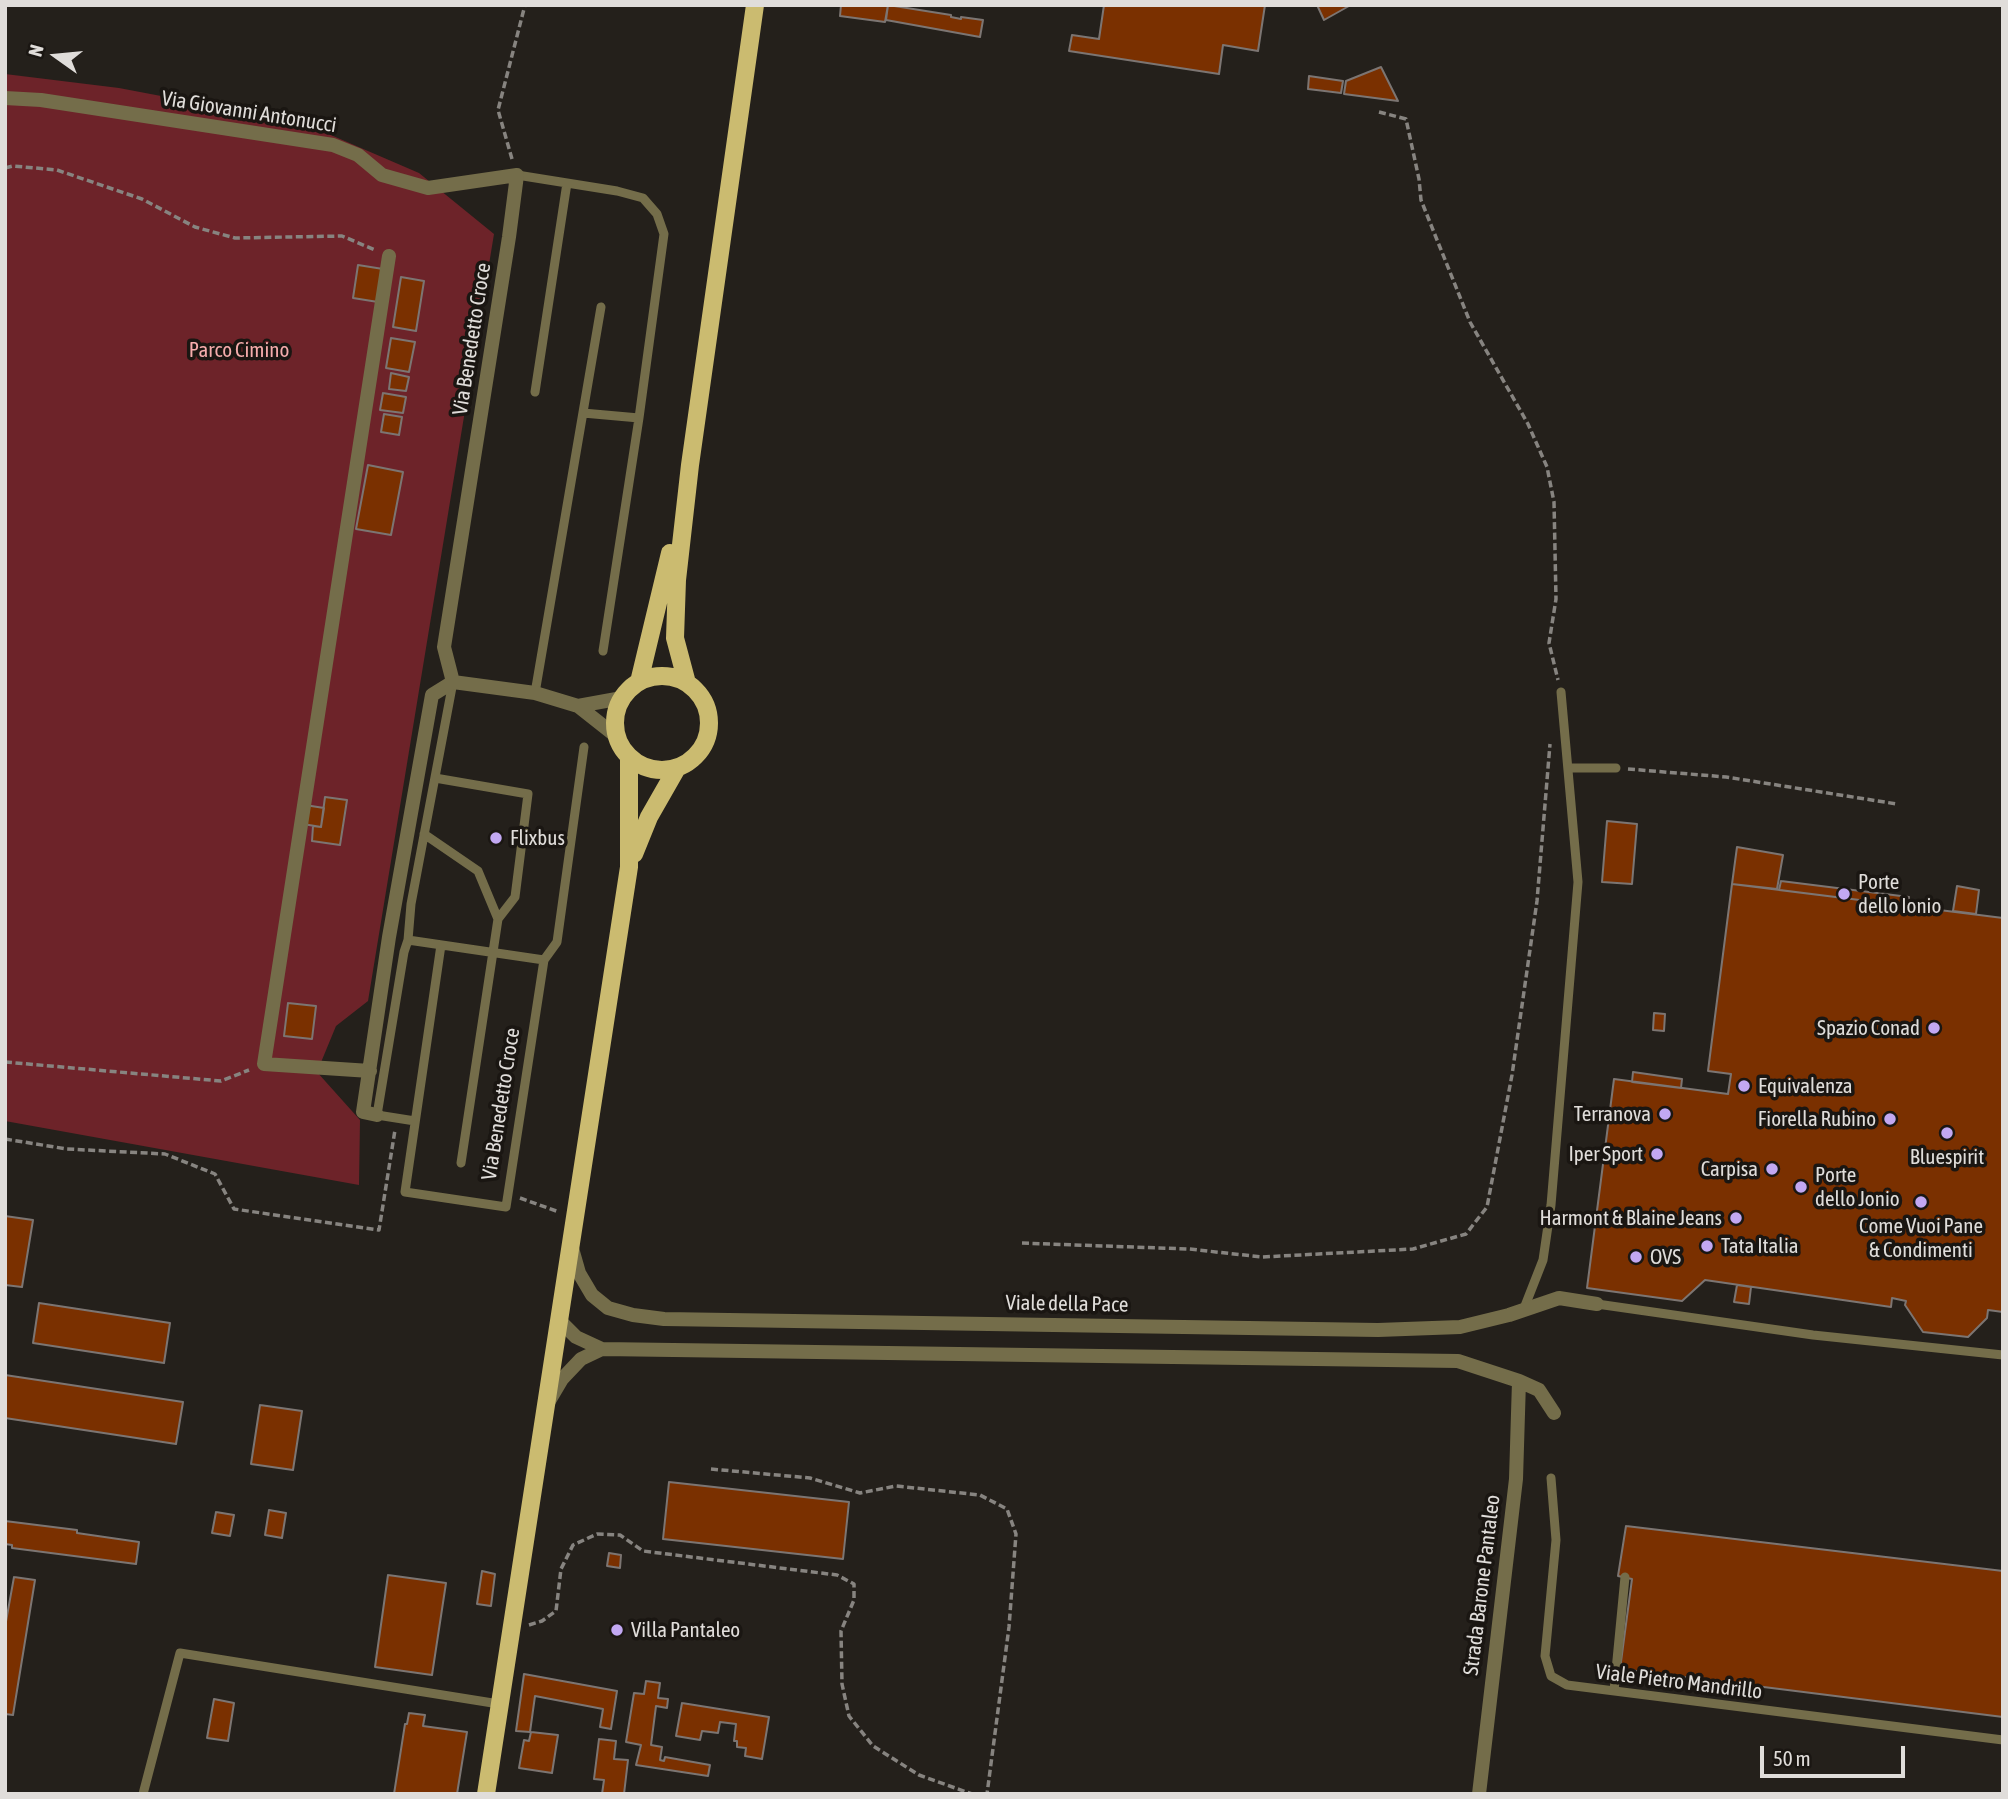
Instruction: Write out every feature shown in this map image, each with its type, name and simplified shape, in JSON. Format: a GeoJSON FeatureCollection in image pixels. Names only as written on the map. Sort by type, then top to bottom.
{"type":"FeatureCollection","features":[{"type":"Feature","properties":{"kind":"main road"},"geometry":{"type":"LineString","coordinates":[[687,683],[675,638],[677,580],[690,465],[755,5]]}},
{"type":"Feature","properties":{"kind":"main road"},"geometry":{"type":"LineString","coordinates":[[639,682],[690,465]]}},
{"type":"Feature","properties":{"kind":"main road"},"geometry":{"type":"LineString","coordinates":[[651,677],[676,678],[687,683],[699,693],[706,706],[708,729],[701,750],[690,761],[677,768],[652,770],[629,758],[616,736],[617,710],[622,698],[639,682],[651,677]]}},
{"type":"Feature","properties":{"kind":"main road"},"geometry":{"type":"LineString","coordinates":[[486,1794],[629,867],[629,758]]}},
{"type":"Feature","properties":{"kind":"main road"},"geometry":{"type":"LineString","coordinates":[[629,867],[649,817],[677,768]]}},
{"type":"Feature","properties":{"kind":"street","name":"Via Giovanni Antonucci"},"geometry":{"type":"LineString","coordinates":[[5,98],[41,100],[333,145],[358,155],[382,175],[428,188],[517,175]]}},
{"type":"Feature","properties":{"kind":"street","name":"Via Benedetto Croce"},"geometry":{"type":"LineString","coordinates":[[453,682],[444,647],[517,175]]}},
{"type":"Feature","properties":{"kind":"street"},"geometry":{"type":"LineString","coordinates":[[369,1071],[264,1064],[389,256]]}},
{"type":"Feature","properties":{"kind":"street"},"geometry":{"type":"LineString","coordinates":[[377,1115],[363,1112],[389,937],[432,695],[453,682],[535,694],[578,706],[616,736]]}},
{"type":"Feature","properties":{"kind":"street"},"geometry":{"type":"LineString","coordinates":[[578,706],[622,698]]}},
{"type":"Feature","properties":{"kind":"street","name":"Viale della Pace"},"geometry":{"type":"LineString","coordinates":[[571,1244],[579,1273],[592,1295],[608,1308],[664,1319],[1378,1330],[1460,1326],[1523,1311],[1559,1298],[1597,1304]]}},
{"type":"Feature","properties":{"kind":"street"},"geometry":{"type":"LineString","coordinates":[[559,1320],[576,1338],[602,1349],[1458,1361],[1539,1390],[1554,1413]]}},
{"type":"Feature","properties":{"kind":"street"},"geometry":{"type":"LineString","coordinates":[[545,1409],[562,1378],[581,1359],[602,1349]]}},
{"type":"Feature","properties":{"kind":"street","name":"Strada Barone Pantaleo"},"geometry":{"type":"LineString","coordinates":[[1479,1794],[1516,1479],[1520,1381]]}},
{"type":"Feature","properties":{"kind":"lane"},"geometry":{"type":"LineString","coordinates":[[517,175],[643,198],[657,214],[664,234],[603,650]]}},
{"type":"Feature","properties":{"kind":"lane"},"geometry":{"type":"LineString","coordinates":[[535,392],[567,183]]}},
{"type":"Feature","properties":{"kind":"lane"},"geometry":{"type":"LineString","coordinates":[[535,694],[601,307]]}},
{"type":"Feature","properties":{"kind":"lane"},"geometry":{"type":"LineString","coordinates":[[583,413],[639,418]]}},
{"type":"Feature","properties":{"kind":"lane"},"geometry":{"type":"LineString","coordinates":[[415,1121],[377,1115],[408,940],[411,904],[453,682]]}},
{"type":"Feature","properties":{"kind":"lane"},"geometry":{"type":"LineString","coordinates":[[1523,1311],[1543,1260],[1552,1205],[1578,883],[1558,690]]}},
{"type":"Feature","properties":{"kind":"lane","name":"Via Benedetto Croce"},"geometry":{"type":"LineString","coordinates":[[441,945],[405,1192],[506,1207],[544,960],[556,942],[584,747]]}},
{"type":"Feature","properties":{"kind":"lane"},"geometry":{"type":"LineString","coordinates":[[1568,768],[1616,768]]}},
{"type":"Feature","properties":{"kind":"lane"},"geometry":{"type":"LineString","coordinates":[[435,778],[528,794],[515,897],[498,919]]}},
{"type":"Feature","properties":{"kind":"lane"},"geometry":{"type":"LineString","coordinates":[[424,834],[478,871],[498,919],[461,1163]]}},
{"type":"Feature","properties":{"kind":"lane"},"geometry":{"type":"LineString","coordinates":[[408,940],[544,960]]}},
{"type":"Feature","properties":{"kind":"lane"},"geometry":{"type":"LineString","coordinates":[[1597,1304],[1813,1335],[2003,1355]]}},
{"type":"Feature","properties":{"kind":"lane","name":"Viale Pietro Mandrillo"},"geometry":{"type":"LineString","coordinates":[[1552,1478],[1556,1540],[1545,1656],[1551,1676],[1567,1685],[2003,1740]]}},
{"type":"Feature","properties":{"kind":"lane"},"geometry":{"type":"LineString","coordinates":[[1615,1691],[1625,1577]]}},
{"type":"Feature","properties":{"kind":"lane"},"geometry":{"type":"LineString","coordinates":[[143,1794],[180,1653],[499,1704]]}},
{"type":"Feature","properties":{"kind":"path"},"geometry":{"type":"LineString","coordinates":[[517,175],[498,110],[525,5]]}},
{"type":"Feature","properties":{"kind":"path"},"geometry":{"type":"LineString","coordinates":[[1380,112],[1406,119],[1421,200],[1470,322],[1528,424],[1546,467],[1554,502],[1556,600],[1549,643],[1558,690]]}},
{"type":"Feature","properties":{"kind":"path"},"geometry":{"type":"LineString","coordinates":[[5,168],[13,166],[57,170],[142,199],[195,227],[235,238],[342,236],[389,256]]}},
{"type":"Feature","properties":{"kind":"path"},"geometry":{"type":"LineString","coordinates":[[1021,1243],[1189,1249],[1262,1256],[1413,1249],[1466,1234],[1487,1207],[1512,1075],[1537,901],[1551,737]]}},
{"type":"Feature","properties":{"kind":"path"},"geometry":{"type":"LineString","coordinates":[[1616,768],[1726,777],[1896,804]]}},
{"type":"Feature","properties":{"kind":"path"},"geometry":{"type":"LineString","coordinates":[[5,1062],[220,1081],[264,1064]]}},
{"type":"Feature","properties":{"kind":"path"},"geometry":{"type":"LineString","coordinates":[[5,1139],[67,1149],[164,1154],[215,1174],[234,1209],[379,1230],[397,1118]]}},
{"type":"Feature","properties":{"kind":"path"},"geometry":{"type":"LineString","coordinates":[[508,1193],[575,1217]]}},
{"type":"Feature","properties":{"kind":"path"},"geometry":{"type":"LineString","coordinates":[[710,1469],[810,1478],[860,1493],[896,1486],[980,1495],[1007,1509],[1016,1534],[1011,1601],[987,1794]]}},
{"type":"Feature","properties":{"kind":"path"},"geometry":{"type":"LineString","coordinates":[[510,1630],[542,1621],[556,1611],[561,1569],[573,1545],[597,1534],[621,1535],[643,1552],[837,1575],[854,1584],[854,1600],[841,1631],[842,1684],[849,1716],[873,1746],[919,1776],[972,1794]]}},
{"type":"Feature","properties":{"kind":"green space","name":"Parco Cimino"},"geometry":{"type":"Polygon","coordinates":[[[5,74],[119,88],[303,123],[419,173],[494,234],[368,1001],[336,1026],[317,1072],[360,1120],[359,1185],[5,1121],[5,74]]]}},
{"type":"Feature","properties":{"kind":"building"},"geometry":{"type":"Polygon","coordinates":[[[841,5],[888,5],[885,22],[840,16],[841,5]]]}},
{"type":"Feature","properties":{"kind":"building"},"geometry":{"type":"Polygon","coordinates":[[[888,5],[961,19],[983,20],[980,37],[886,20],[888,5]]]}},
{"type":"Feature","properties":{"kind":"building"},"geometry":{"type":"Polygon","coordinates":[[[1104,5],[1265,5],[1258,51],[1223,45],[1219,74],[1069,51],[1072,35],[1099,39],[1104,5]]]}},
{"type":"Feature","properties":{"kind":"building"},"geometry":{"type":"Polygon","coordinates":[[[1317,5],[1349,5],[1349,6],[1324,20],[1317,5]]]}},
{"type":"Feature","properties":{"kind":"building"},"geometry":{"type":"Polygon","coordinates":[[[1381,67],[1398,101],[1344,94],[1346,81],[1381,67]]]}},
{"type":"Feature","properties":{"kind":"building"},"geometry":{"type":"Polygon","coordinates":[[[1309,76],[1343,81],[1341,93],[1308,89],[1309,76]]]}},
{"type":"Feature","properties":{"kind":"building"},"geometry":{"type":"Polygon","coordinates":[[[358,265],[383,269],[378,302],[353,298],[358,265]]]}},
{"type":"Feature","properties":{"kind":"building"},"geometry":{"type":"Polygon","coordinates":[[[401,277],[424,281],[416,331],[393,327],[401,277]]]}},
{"type":"Feature","properties":{"kind":"building"},"geometry":{"type":"Polygon","coordinates":[[[391,338],[415,342],[409,372],[386,368],[391,338]]]}},
{"type":"Feature","properties":{"kind":"building"},"geometry":{"type":"Polygon","coordinates":[[[391,373],[409,377],[406,391],[389,389],[391,373]]]}},
{"type":"Feature","properties":{"kind":"building"},"geometry":{"type":"Polygon","coordinates":[[[383,393],[406,397],[403,413],[380,410],[383,393]]]}},
{"type":"Feature","properties":{"kind":"building"},"geometry":{"type":"Polygon","coordinates":[[[384,414],[402,417],[399,435],[381,432],[384,414]]]}},
{"type":"Feature","properties":{"kind":"building"},"geometry":{"type":"Polygon","coordinates":[[[368,465],[403,472],[391,535],[356,529],[368,465]]]}},
{"type":"Feature","properties":{"kind":"building"},"geometry":{"type":"Polygon","coordinates":[[[325,797],[347,800],[340,845],[312,841],[313,826],[321,827],[325,797]]]}},
{"type":"Feature","properties":{"kind":"building"},"geometry":{"type":"Polygon","coordinates":[[[305,805],[324,808],[321,827],[303,824],[305,805]]]}},
{"type":"Feature","properties":{"kind":"building"},"geometry":{"type":"Polygon","coordinates":[[[1607,821],[1637,824],[1632,884],[1602,882],[1607,821]]]}},
{"type":"Feature","properties":{"kind":"building"},"geometry":{"type":"Polygon","coordinates":[[[1737,847],[1783,855],[1777,889],[1732,884],[1737,847]]]}},
{"type":"Feature","properties":{"kind":"building","name":"Porte dello Ionio"},"geometry":{"type":"Polygon","coordinates":[[[1781,881],[1909,897],[1908,906],[1779,890],[1781,881]]]}},
{"type":"Feature","properties":{"kind":"building","name":"Porte dello Jonio"},"geometry":{"type":"Polygon","coordinates":[[[1732,884],[2003,918],[2003,1312],[1988,1310],[1987,1318],[1968,1337],[1923,1332],[1905,1305],[1906,1301],[1892,1298],[1891,1307],[1705,1280],[1682,1301],[1587,1288],[1614,1079],[1728,1094],[1731,1074],[1708,1071],[1732,884]]]}},
{"type":"Feature","properties":{"kind":"building"},"geometry":{"type":"Polygon","coordinates":[[[1957,886],[1979,890],[1976,914],[1953,911],[1957,886]]]}},
{"type":"Feature","properties":{"kind":"building"},"geometry":{"type":"Polygon","coordinates":[[[288,1003],[316,1006],[312,1039],[284,1036],[288,1003]]]}},
{"type":"Feature","properties":{"kind":"building"},"geometry":{"type":"Polygon","coordinates":[[[1654,1013],[1665,1014],[1664,1031],[1653,1030],[1654,1013]]]}},
{"type":"Feature","properties":{"kind":"building"},"geometry":{"type":"Polygon","coordinates":[[[1633,1072],[1682,1079],[1681,1088],[1632,1082],[1633,1072]]]}},
{"type":"Feature","properties":{"kind":"building"},"geometry":{"type":"Polygon","coordinates":[[[5,1216],[33,1220],[22,1287],[5,1285],[5,1216]]]}},
{"type":"Feature","properties":{"kind":"building"},"geometry":{"type":"Polygon","coordinates":[[[1737,1285],[1751,1287],[1749,1304],[1734,1302],[1737,1285]]]}},
{"type":"Feature","properties":{"kind":"building"},"geometry":{"type":"Polygon","coordinates":[[[39,1303],[170,1323],[164,1363],[33,1343],[39,1303]]]}},
{"type":"Feature","properties":{"kind":"building"},"geometry":{"type":"Polygon","coordinates":[[[5,1375],[183,1402],[176,1444],[5,1418],[5,1375]]]}},
{"type":"Feature","properties":{"kind":"building"},"geometry":{"type":"Polygon","coordinates":[[[260,1405],[302,1411],[293,1470],[251,1464],[260,1405]]]}},
{"type":"Feature","properties":{"kind":"building"},"geometry":{"type":"Polygon","coordinates":[[[669,1482],[849,1502],[843,1559],[663,1539],[669,1482]]]}},
{"type":"Feature","properties":{"kind":"building"},"geometry":{"type":"Polygon","coordinates":[[[269,1510],[286,1513],[282,1538],[265,1535],[269,1510]]]}},
{"type":"Feature","properties":{"kind":"building"},"geometry":{"type":"Polygon","coordinates":[[[216,1512],[234,1515],[230,1536],[212,1533],[216,1512]]]}},
{"type":"Feature","properties":{"kind":"building"},"geometry":{"type":"Polygon","coordinates":[[[5,1521],[77,1530],[77,1533],[139,1542],[136,1564],[12,1548],[12,1545],[5,1544],[5,1521]]]}},
{"type":"Feature","properties":{"kind":"building"},"geometry":{"type":"Polygon","coordinates":[[[1626,1526],[2003,1571],[2003,1717],[1620,1669],[1632,1579],[1618,1576],[1626,1526]]]}},
{"type":"Feature","properties":{"kind":"building"},"geometry":{"type":"Polygon","coordinates":[[[609,1553],[621,1555],[620,1568],[607,1566],[609,1553]]]}},
{"type":"Feature","properties":{"kind":"building"},"geometry":{"type":"Polygon","coordinates":[[[482,1571],[495,1574],[491,1606],[477,1604],[482,1571]]]}},
{"type":"Feature","properties":{"kind":"building"},"geometry":{"type":"Polygon","coordinates":[[[388,1575],[446,1583],[432,1675],[375,1667],[388,1575]]]}},
{"type":"Feature","properties":{"kind":"building"},"geometry":{"type":"Polygon","coordinates":[[[14,1577],[35,1580],[13,1715],[5,1714],[5,1627],[14,1577]]]}},
{"type":"Feature","properties":{"kind":"building"},"geometry":{"type":"Polygon","coordinates":[[[524,1674],[617,1691],[611,1729],[600,1727],[603,1709],[535,1696],[530,1732],[516,1731],[524,1674]]]}},
{"type":"Feature","properties":{"kind":"building"},"geometry":{"type":"Polygon","coordinates":[[[646,1681],[660,1683],[658,1698],[668,1699],[667,1708],[656,1706],[651,1745],[662,1747],[660,1760],[664,1761],[665,1757],[710,1765],[708,1776],[636,1765],[641,1745],[626,1742],[634,1693],[644,1694],[646,1681]]]}},
{"type":"Feature","properties":{"kind":"building"},"geometry":{"type":"Polygon","coordinates":[[[214,1699],[234,1703],[228,1741],[207,1738],[214,1699]]]}},
{"type":"Feature","properties":{"kind":"building"},"geometry":{"type":"Polygon","coordinates":[[[682,1703],[769,1717],[762,1759],[745,1756],[746,1748],[737,1747],[737,1741],[734,1741],[736,1724],[720,1722],[718,1733],[702,1731],[700,1740],[676,1736],[682,1703]]]}},
{"type":"Feature","properties":{"kind":"building"},"geometry":{"type":"Polygon","coordinates":[[[409,1713],[425,1715],[423,1726],[467,1732],[457,1794],[394,1794],[409,1713]]]}},
{"type":"Feature","properties":{"kind":"building"},"geometry":{"type":"Polygon","coordinates":[[[531,1732],[558,1735],[552,1773],[519,1768],[524,1740],[529,1741],[531,1732]]]}},
{"type":"Feature","properties":{"kind":"building"},"geometry":{"type":"Polygon","coordinates":[[[599,1739],[616,1741],[614,1759],[628,1760],[624,1794],[602,1794],[604,1780],[594,1779],[599,1739]]]}},
{"type":"Feature","properties":{"kind":"place","name":"Flixbus"},"geometry":{"type":"Point","coordinates":[496,838]}},
{"type":"Feature","properties":{"kind":"place","name":"Porte dello Ionio"},"geometry":{"type":"Point","coordinates":[1844,894]}},
{"type":"Feature","properties":{"kind":"place","name":"Spazio Conad"},"geometry":{"type":"Point","coordinates":[1934,1028]}},
{"type":"Feature","properties":{"kind":"place","name":"Equivalenza"},"geometry":{"type":"Point","coordinates":[1744,1086]}},
{"type":"Feature","properties":{"kind":"place","name":"Terranova"},"geometry":{"type":"Point","coordinates":[1665,1114]}},
{"type":"Feature","properties":{"kind":"place","name":"Fiorella Rubino"},"geometry":{"type":"Point","coordinates":[1890,1119]}},
{"type":"Feature","properties":{"kind":"place","name":"Bluespirit"},"geometry":{"type":"Point","coordinates":[1947,1133]}},
{"type":"Feature","properties":{"kind":"place","name":"Iper Sport"},"geometry":{"type":"Point","coordinates":[1657,1154]}},
{"type":"Feature","properties":{"kind":"place","name":"Carpisa"},"geometry":{"type":"Point","coordinates":[1772,1169]}},
{"type":"Feature","properties":{"kind":"place","name":"Porte dello Jonio"},"geometry":{"type":"Point","coordinates":[1801,1187]}},
{"type":"Feature","properties":{"kind":"place","name":"Come Vuoi Pane & Condimenti"},"geometry":{"type":"Point","coordinates":[1921,1202]}},
{"type":"Feature","properties":{"kind":"place","name":"Harmont & Blaine Jeans"},"geometry":{"type":"Point","coordinates":[1736,1218]}},
{"type":"Feature","properties":{"kind":"place","name":"Tata Italia"},"geometry":{"type":"Point","coordinates":[1707,1246]}},
{"type":"Feature","properties":{"kind":"place","name":"OVS"},"geometry":{"type":"Point","coordinates":[1636,1257]}},
{"type":"Feature","properties":{"kind":"place","name":"Villa Pantaleo"},"geometry":{"type":"Point","coordinates":[617,1630]}}]}
